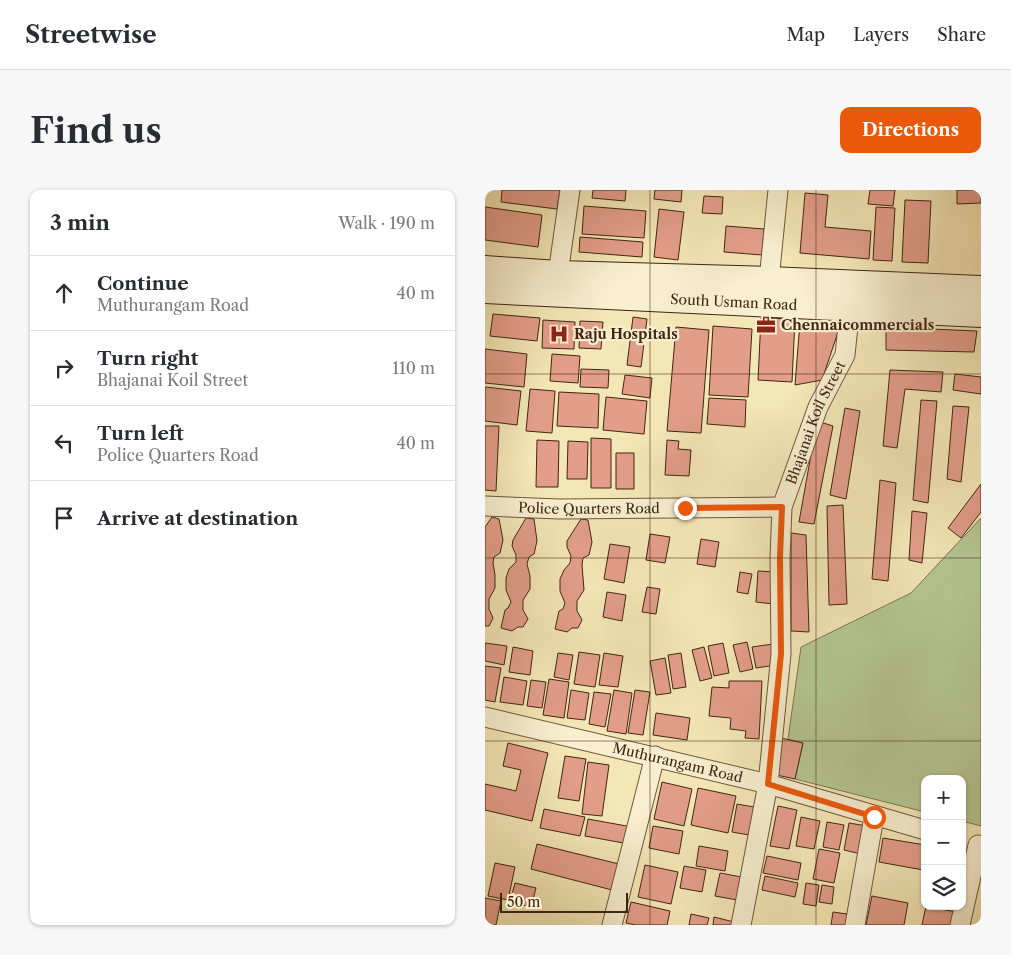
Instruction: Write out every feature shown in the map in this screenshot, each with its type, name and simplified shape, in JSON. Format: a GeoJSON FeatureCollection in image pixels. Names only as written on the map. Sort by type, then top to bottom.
{"type":"FeatureCollection","features":[{"type":"Feature","properties":{"kind":"main road","name":"South Usman Road"},"geometry":{"type":"LineString","coordinates":[[485,269],[558,274],[981,289]]}},
{"type":"Feature","properties":{"kind":"main road"},"geometry":{"type":"LineString","coordinates":[[485,282],[981,306]]}},
{"type":"Feature","properties":{"kind":"main road","name":"South Usman Road"},"geometry":{"type":"LineString","coordinates":[[485,290],[981,314]]}},
{"type":"Feature","properties":{"kind":"street"},"geometry":{"type":"LineString","coordinates":[[558,274],[570,190]]}},
{"type":"Feature","properties":{"kind":"street"},"geometry":{"type":"LineString","coordinates":[[769,280],[778,190]]}},
{"type":"Feature","properties":{"kind":"street","name":"Bhajanai Koil Street"},"geometry":{"type":"LineString","coordinates":[[741,925],[768,784],[781,654],[780,558],[782,507],[818,407],[845,355],[850,307]]}},
{"type":"Feature","properties":{"kind":"street","name":"Police Quarters Road"},"geometry":{"type":"LineString","coordinates":[[485,506],[559,509],[782,507]]}},
{"type":"Feature","properties":{"kind":"street","name":"Muthurangam Road"},"geometry":{"type":"LineString","coordinates":[[485,717],[768,784],[874,817],[921,829]]}},
{"type":"Feature","properties":{"kind":"street"},"geometry":{"type":"LineString","coordinates":[[612,925],[655,756]]}},
{"type":"Feature","properties":{"kind":"street"},"geometry":{"type":"LineString","coordinates":[[855,925],[874,817]]}},
{"type":"Feature","properties":{"kind":"street"},"geometry":{"type":"LineString","coordinates":[[959,925],[974,844]]}},
{"type":"Feature","properties":{"kind":"green space"},"geometry":{"type":"Polygon","coordinates":[[[981,518],[981,826],[966,822],[966,775],[921,775],[921,811],[795,779],[803,743],[788,739],[801,647],[911,593],[981,518]]]}},
{"type":"Feature","properties":{"kind":"building"},"geometry":{"type":"Polygon","coordinates":[[[502,190],[560,190],[557,209],[501,202],[502,190]]]}},
{"type":"Feature","properties":{"kind":"building"},"geometry":{"type":"Polygon","coordinates":[[[593,190],[626,190],[625,201],[592,198],[593,190]]]}},
{"type":"Feature","properties":{"kind":"building"},"geometry":{"type":"Polygon","coordinates":[[[655,190],[682,190],[681,202],[654,199],[655,190]]]}},
{"type":"Feature","properties":{"kind":"building"},"geometry":{"type":"Polygon","coordinates":[[[870,190],[895,190],[893,206],[868,204],[870,190]]]}},
{"type":"Feature","properties":{"kind":"building"},"geometry":{"type":"Polygon","coordinates":[[[957,190],[981,190],[981,203],[957,204],[957,190]]]}},
{"type":"Feature","properties":{"kind":"building"},"geometry":{"type":"Polygon","coordinates":[[[805,193],[828,195],[825,227],[871,231],[869,259],[800,253],[805,193]]]}},
{"type":"Feature","properties":{"kind":"building"},"geometry":{"type":"Polygon","coordinates":[[[704,196],[723,197],[722,214],[702,213],[704,196]]]}},
{"type":"Feature","properties":{"kind":"building"},"geometry":{"type":"Polygon","coordinates":[[[905,200],[931,201],[928,263],[902,262],[905,200]]]}},
{"type":"Feature","properties":{"kind":"building"},"geometry":{"type":"Polygon","coordinates":[[[584,206],[646,211],[644,238],[582,234],[584,206]]]}},
{"type":"Feature","properties":{"kind":"building"},"geometry":{"type":"Polygon","coordinates":[[[485,207],[542,215],[538,247],[485,240],[485,207]]]}},
{"type":"Feature","properties":{"kind":"building"},"geometry":{"type":"Polygon","coordinates":[[[876,207],[895,208],[892,261],[873,260],[876,207]]]}},
{"type":"Feature","properties":{"kind":"building"},"geometry":{"type":"Polygon","coordinates":[[[659,209],[684,212],[678,260],[654,257],[659,209]]]}},
{"type":"Feature","properties":{"kind":"building"},"geometry":{"type":"Polygon","coordinates":[[[726,226],[764,229],[762,255],[724,252],[726,226]]]}},
{"type":"Feature","properties":{"kind":"building"},"geometry":{"type":"Polygon","coordinates":[[[580,237],[643,242],[642,257],[579,252],[580,237]]]}},
{"type":"Feature","properties":{"kind":"building"},"geometry":{"type":"Polygon","coordinates":[[[493,314],[540,318],[537,341],[490,336],[493,314]]]}},
{"type":"Feature","properties":{"kind":"building"},"geometry":{"type":"Polygon","coordinates":[[[633,317],[647,319],[641,367],[627,365],[633,317]]]}},
{"type":"Feature","properties":{"kind":"building"},"geometry":{"type":"Polygon","coordinates":[[[761,318],[795,319],[792,382],[758,380],[761,318]]]}},
{"type":"Feature","properties":{"kind":"building"},"geometry":{"type":"Polygon","coordinates":[[[543,320],[575,322],[574,349],[542,348],[543,320]]]}},
{"type":"Feature","properties":{"kind":"building"},"geometry":{"type":"Polygon","coordinates":[[[580,321],[603,322],[601,349],[579,348],[580,321]]]}},
{"type":"Feature","properties":{"kind":"building"},"geometry":{"type":"Polygon","coordinates":[[[800,322],[840,326],[822,380],[795,385],[800,322]]]}},
{"type":"Feature","properties":{"kind":"building"},"geometry":{"type":"Polygon","coordinates":[[[713,326],[752,329],[748,397],[709,395],[713,326]]]}},
{"type":"Feature","properties":{"kind":"building"},"geometry":{"type":"Polygon","coordinates":[[[676,327],[709,330],[701,433],[667,431],[676,327]]]}},
{"type":"Feature","properties":{"kind":"building"},"geometry":{"type":"Polygon","coordinates":[[[886,327],[977,331],[974,352],[886,350],[886,327]]]}},
{"type":"Feature","properties":{"kind":"building"},"geometry":{"type":"Polygon","coordinates":[[[485,349],[527,354],[524,387],[485,383],[485,349]]]}},
{"type":"Feature","properties":{"kind":"building"},"geometry":{"type":"Polygon","coordinates":[[[552,354],[580,356],[578,383],[550,381],[552,354]]]}},
{"type":"Feature","properties":{"kind":"building"},"geometry":{"type":"Polygon","coordinates":[[[581,369],[609,370],[608,388],[580,387],[581,369]]]}},
{"type":"Feature","properties":{"kind":"building"},"geometry":{"type":"Polygon","coordinates":[[[890,370],[943,372],[941,392],[905,389],[897,448],[883,446],[890,370]]]}},
{"type":"Feature","properties":{"kind":"building"},"geometry":{"type":"Polygon","coordinates":[[[955,374],[981,377],[981,394],[953,390],[955,374]]]}},
{"type":"Feature","properties":{"kind":"building"},"geometry":{"type":"Polygon","coordinates":[[[625,375],[652,378],[650,398],[622,394],[625,375]]]}},
{"type":"Feature","properties":{"kind":"building"},"geometry":{"type":"Polygon","coordinates":[[[485,387],[521,391],[517,425],[485,421],[485,387]]]}},
{"type":"Feature","properties":{"kind":"building"},"geometry":{"type":"Polygon","coordinates":[[[530,389],[555,391],[552,433],[526,431],[530,389]]]}},
{"type":"Feature","properties":{"kind":"building"},"geometry":{"type":"Polygon","coordinates":[[[559,392],[599,394],[598,428],[557,426],[559,392]]]}},
{"type":"Feature","properties":{"kind":"building"},"geometry":{"type":"Polygon","coordinates":[[[606,397],[647,401],[644,434],[603,430],[606,397]]]}},
{"type":"Feature","properties":{"kind":"building"},"geometry":{"type":"Polygon","coordinates":[[[709,398],[746,400],[745,427],[707,424],[709,398]]]}},
{"type":"Feature","properties":{"kind":"building"},"geometry":{"type":"Polygon","coordinates":[[[921,400],[937,401],[928,503],[913,500],[921,400]]]}},
{"type":"Feature","properties":{"kind":"building"},"geometry":{"type":"Polygon","coordinates":[[[953,406],[969,407],[961,482],[947,479],[953,406]]]}},
{"type":"Feature","properties":{"kind":"building"},"geometry":{"type":"Polygon","coordinates":[[[845,408],[860,411],[846,499],[830,495],[845,408]]]}},
{"type":"Feature","properties":{"kind":"building"},"geometry":{"type":"Polygon","coordinates":[[[817,421],[833,426],[814,524],[799,522],[817,421]]]}},
{"type":"Feature","properties":{"kind":"building"},"geometry":{"type":"Polygon","coordinates":[[[485,426],[499,426],[496,491],[485,490],[485,426]]]}},
{"type":"Feature","properties":{"kind":"building"},"geometry":{"type":"Polygon","coordinates":[[[591,438],[611,439],[611,488],[591,488],[591,438]]]}},
{"type":"Feature","properties":{"kind":"building"},"geometry":{"type":"Polygon","coordinates":[[[537,440],[559,441],[558,487],[536,487],[537,440]]]}},
{"type":"Feature","properties":{"kind":"building"},"geometry":{"type":"Polygon","coordinates":[[[667,440],[679,441],[678,449],[691,450],[689,476],[665,475],[667,440]]]}},
{"type":"Feature","properties":{"kind":"building"},"geometry":{"type":"Polygon","coordinates":[[[568,441],[588,442],[587,479],[567,479],[568,441]]]}},
{"type":"Feature","properties":{"kind":"building"},"geometry":{"type":"Polygon","coordinates":[[[616,453],[634,453],[634,489],[616,489],[616,453]]]}},
{"type":"Feature","properties":{"kind":"building"},"geometry":{"type":"Polygon","coordinates":[[[880,480],[896,483],[888,581],[872,579],[880,480]]]}},
{"type":"Feature","properties":{"kind":"building"},"geometry":{"type":"Polygon","coordinates":[[[981,484],[981,512],[961,538],[948,528],[981,484]]]}},
{"type":"Feature","properties":{"kind":"building"},"geometry":{"type":"Polygon","coordinates":[[[843,505],[847,604],[829,605],[827,506],[843,505]]]}},
{"type":"Feature","properties":{"kind":"building"},"geometry":{"type":"Polygon","coordinates":[[[912,511],[927,513],[922,563],[909,560],[912,511]]]}},
{"type":"Feature","properties":{"kind":"building"},"geometry":{"type":"Polygon","coordinates":[[[492,517],[499,519],[503,540],[500,553],[494,557],[493,563],[495,588],[489,599],[489,609],[493,618],[489,626],[485,626],[485,527],[492,517]]]}},
{"type":"Feature","properties":{"kind":"building"},"geometry":{"type":"Polygon","coordinates":[[[526,518],[534,519],[537,541],[534,554],[529,557],[527,564],[530,576],[530,589],[523,600],[523,610],[528,619],[523,627],[518,627],[512,631],[501,628],[505,610],[511,602],[506,590],[506,578],[509,569],[516,562],[516,555],[512,546],[513,540],[526,518]]]}},
{"type":"Feature","properties":{"kind":"building"},"geometry":{"type":"Polygon","coordinates":[[[581,519],[588,520],[592,542],[589,555],[583,558],[584,590],[577,601],[577,611],[582,620],[578,628],[572,628],[567,632],[555,629],[559,611],[563,609],[565,603],[560,591],[560,579],[570,563],[571,556],[567,547],[567,541],[581,519]]]}},
{"type":"Feature","properties":{"kind":"building"},"geometry":{"type":"Polygon","coordinates":[[[791,533],[806,535],[809,632],[791,631],[791,533]]]}},
{"type":"Feature","properties":{"kind":"building"},"geometry":{"type":"Polygon","coordinates":[[[650,534],[670,537],[665,563],[646,560],[650,534]]]}},
{"type":"Feature","properties":{"kind":"building"},"geometry":{"type":"Polygon","coordinates":[[[701,539],[719,542],[715,567],[697,564],[701,539]]]}},
{"type":"Feature","properties":{"kind":"building"},"geometry":{"type":"Polygon","coordinates":[[[610,544],[630,547],[624,583],[604,579],[610,544]]]}},
{"type":"Feature","properties":{"kind":"building"},"geometry":{"type":"Polygon","coordinates":[[[758,571],[777,572],[774,604],[756,602],[758,571]]]}},
{"type":"Feature","properties":{"kind":"building"},"geometry":{"type":"Polygon","coordinates":[[[740,572],[752,574],[748,594],[737,592],[740,572]]]}},
{"type":"Feature","properties":{"kind":"building"},"geometry":{"type":"Polygon","coordinates":[[[647,587],[660,589],[656,614],[642,612],[647,587]]]}},
{"type":"Feature","properties":{"kind":"building"},"geometry":{"type":"Polygon","coordinates":[[[607,592],[626,595],[622,621],[603,617],[607,592]]]}},
{"type":"Feature","properties":{"kind":"building"},"geometry":{"type":"Polygon","coordinates":[[[747,642],[753,669],[740,672],[733,645],[747,642]]]}},
{"type":"Feature","properties":{"kind":"building"},"geometry":{"type":"Polygon","coordinates":[[[485,643],[507,646],[504,665],[485,661],[485,643]]]}},
{"type":"Feature","properties":{"kind":"building"},"geometry":{"type":"Polygon","coordinates":[[[723,643],[729,673],[714,676],[708,646],[723,643]]]}},
{"type":"Feature","properties":{"kind":"building"},"geometry":{"type":"Polygon","coordinates":[[[773,644],[776,665],[756,668],[752,647],[773,644]]]}},
{"type":"Feature","properties":{"kind":"building"},"geometry":{"type":"Polygon","coordinates":[[[513,647],[533,651],[530,675],[509,672],[513,647]]]}},
{"type":"Feature","properties":{"kind":"building"},"geometry":{"type":"Polygon","coordinates":[[[704,647],[712,678],[700,681],[692,650],[704,647]]]}},
{"type":"Feature","properties":{"kind":"building"},"geometry":{"type":"Polygon","coordinates":[[[579,652],[600,655],[595,687],[574,684],[579,652]]]}},
{"type":"Feature","properties":{"kind":"building"},"geometry":{"type":"Polygon","coordinates":[[[558,653],[573,655],[569,680],[554,677],[558,653]]]}},
{"type":"Feature","properties":{"kind":"building"},"geometry":{"type":"Polygon","coordinates":[[[604,653],[623,656],[618,687],[599,685],[604,653]]]}},
{"type":"Feature","properties":{"kind":"building"},"geometry":{"type":"Polygon","coordinates":[[[681,653],[686,687],[673,689],[668,655],[681,653]]]}},
{"type":"Feature","properties":{"kind":"building"},"geometry":{"type":"Polygon","coordinates":[[[665,658],[671,693],[656,695],[650,661],[665,658]]]}},
{"type":"Feature","properties":{"kind":"building"},"geometry":{"type":"Polygon","coordinates":[[[485,666],[501,668],[495,702],[485,700],[485,666]]]}},
{"type":"Feature","properties":{"kind":"building"},"geometry":{"type":"Polygon","coordinates":[[[504,677],[527,681],[523,705],[500,702],[504,677]]]}},
{"type":"Feature","properties":{"kind":"building"},"geometry":{"type":"Polygon","coordinates":[[[549,679],[569,682],[564,718],[543,715],[549,679]]]}},
{"type":"Feature","properties":{"kind":"building"},"geometry":{"type":"Polygon","coordinates":[[[531,680],[546,682],[542,708],[527,706],[531,680]]]}},
{"type":"Feature","properties":{"kind":"building"},"geometry":{"type":"Polygon","coordinates":[[[729,681],[762,681],[759,739],[745,738],[746,731],[730,729],[731,718],[709,716],[712,687],[729,688],[729,681]]]}},
{"type":"Feature","properties":{"kind":"building"},"geometry":{"type":"Polygon","coordinates":[[[571,690],[589,693],[585,720],[567,718],[571,690]]]}},
{"type":"Feature","properties":{"kind":"building"},"geometry":{"type":"Polygon","coordinates":[[[614,690],[632,693],[626,734],[607,731],[614,690]]]}},
{"type":"Feature","properties":{"kind":"building"},"geometry":{"type":"Polygon","coordinates":[[[635,690],[650,692],[643,735],[628,733],[635,690]]]}},
{"type":"Feature","properties":{"kind":"building"},"geometry":{"type":"Polygon","coordinates":[[[594,692],[611,694],[605,727],[589,724],[594,692]]]}},
{"type":"Feature","properties":{"kind":"building"},"geometry":{"type":"Polygon","coordinates":[[[656,713],[690,718],[687,740],[653,735],[656,713]]]}},
{"type":"Feature","properties":{"kind":"building"},"geometry":{"type":"Polygon","coordinates":[[[781,738],[803,743],[795,779],[772,774],[781,738]]]}},
{"type":"Feature","properties":{"kind":"building"},"geometry":{"type":"Polygon","coordinates":[[[508,743],[548,753],[532,821],[485,810],[485,784],[516,791],[521,770],[503,766],[508,743]]]}},
{"type":"Feature","properties":{"kind":"building"},"geometry":{"type":"Polygon","coordinates":[[[565,756],[586,759],[579,801],[558,798],[565,756]]]}},
{"type":"Feature","properties":{"kind":"building"},"geometry":{"type":"Polygon","coordinates":[[[588,762],[609,765],[602,816],[582,814],[588,762]]]}},
{"type":"Feature","properties":{"kind":"building"},"geometry":{"type":"Polygon","coordinates":[[[662,782],[692,789],[684,826],[654,819],[662,782]]]}},
{"type":"Feature","properties":{"kind":"building"},"geometry":{"type":"Polygon","coordinates":[[[698,788],[736,796],[728,833],[691,825],[698,788]]]}},
{"type":"Feature","properties":{"kind":"building"},"geometry":{"type":"Polygon","coordinates":[[[737,804],[760,808],[755,836],[732,832],[737,804]]]}},
{"type":"Feature","properties":{"kind":"building"},"geometry":{"type":"Polygon","coordinates":[[[778,806],[797,810],[789,849],[770,846],[778,806]]]}},
{"type":"Feature","properties":{"kind":"building"},"geometry":{"type":"Polygon","coordinates":[[[544,809],[585,817],[580,836],[540,828],[544,809]]]}},
{"type":"Feature","properties":{"kind":"building"},"geometry":{"type":"Polygon","coordinates":[[[801,817],[820,821],[814,849],[796,846],[801,817]]]}},
{"type":"Feature","properties":{"kind":"building"},"geometry":{"type":"Polygon","coordinates":[[[588,819],[632,827],[629,844],[585,836],[588,819]]]}},
{"type":"Feature","properties":{"kind":"building"},"geometry":{"type":"Polygon","coordinates":[[[827,822],[844,825],[839,850],[823,847],[827,822]]]}},
{"type":"Feature","properties":{"kind":"building"},"geometry":{"type":"Polygon","coordinates":[[[849,823],[867,826],[861,854],[844,850],[849,823]]]}},
{"type":"Feature","properties":{"kind":"building"},"geometry":{"type":"Polygon","coordinates":[[[653,826],[683,831],[679,854],[649,848],[653,826]]]}},
{"type":"Feature","properties":{"kind":"building"},"geometry":{"type":"Polygon","coordinates":[[[883,838],[921,844],[921,870],[879,862],[883,838]]]}},
{"type":"Feature","properties":{"kind":"building"},"geometry":{"type":"Polygon","coordinates":[[[537,844],[619,864],[612,890],[531,869],[537,844]]]}},
{"type":"Feature","properties":{"kind":"building"},"geometry":{"type":"Polygon","coordinates":[[[699,846],[728,851],[725,871],[696,866],[699,846]]]}},
{"type":"Feature","properties":{"kind":"building"},"geometry":{"type":"Polygon","coordinates":[[[819,849],[840,853],[834,883],[813,879],[819,849]]]}},
{"type":"Feature","properties":{"kind":"building"},"geometry":{"type":"Polygon","coordinates":[[[767,856],[801,863],[798,880],[763,873],[767,856]]]}},
{"type":"Feature","properties":{"kind":"building"},"geometry":{"type":"Polygon","coordinates":[[[495,863],[515,867],[508,900],[488,896],[495,863]]]}},
{"type":"Feature","properties":{"kind":"building"},"geometry":{"type":"Polygon","coordinates":[[[645,865],[678,872],[671,904],[638,897],[645,865]]]}},
{"type":"Feature","properties":{"kind":"building"},"geometry":{"type":"Polygon","coordinates":[[[684,866],[706,870],[702,892],[680,888],[684,866]]]}},
{"type":"Feature","properties":{"kind":"building"},"geometry":{"type":"Polygon","coordinates":[[[720,873],[747,878],[743,901],[715,896],[720,873]]]}},
{"type":"Feature","properties":{"kind":"building"},"geometry":{"type":"Polygon","coordinates":[[[765,876],[798,883],[795,897],[762,890],[765,876]]]}},
{"type":"Feature","properties":{"kind":"building"},"geometry":{"type":"Polygon","coordinates":[[[515,883],[536,888],[531,907],[510,902],[515,883]]]}},
{"type":"Feature","properties":{"kind":"building"},"geometry":{"type":"Polygon","coordinates":[[[806,883],[819,885],[816,906],[803,904],[806,883]]]}},
{"type":"Feature","properties":{"kind":"building"},"geometry":{"type":"Polygon","coordinates":[[[822,885],[834,887],[832,904],[819,902],[822,885]]]}},
{"type":"Feature","properties":{"kind":"building"},"geometry":{"type":"Polygon","coordinates":[[[872,896],[908,903],[904,925],[866,925],[872,896]]]}},
{"type":"Feature","properties":{"kind":"building"},"geometry":{"type":"Polygon","coordinates":[[[485,898],[501,901],[496,925],[485,925],[485,898]]]}},
{"type":"Feature","properties":{"kind":"building"},"geometry":{"type":"Polygon","coordinates":[[[631,902],[670,911],[667,925],[636,925],[626,923],[631,902]]]}},
{"type":"Feature","properties":{"kind":"building"},"geometry":{"type":"Polygon","coordinates":[[[925,910],[946,910],[961,913],[958,925],[922,925],[925,910]]]}},
{"type":"Feature","properties":{"kind":"building"},"geometry":{"type":"Polygon","coordinates":[[[833,912],[847,914],[846,925],[831,925],[833,912]]]}},
{"type":"Feature","properties":{"kind":"building"},"geometry":{"type":"Polygon","coordinates":[[[691,914],[709,918],[707,925],[689,925],[691,914]]]}},
{"type":"Feature","properties":{"kind":"building"},"geometry":{"type":"Polygon","coordinates":[[[714,917],[738,923],[737,925],[713,925],[714,917]]]}},
{"type":"Feature","properties":{"kind":"place","name":"Chennaicommercials"},"geometry":{"type":"Point","coordinates":[766,325]}},
{"type":"Feature","properties":{"kind":"place","name":"Raju Hospitals"},"geometry":{"type":"Point","coordinates":[559,334]}},
{"type":"Feature","properties":{"kind":"route"},"geometry":{"type":"LineString","coordinates":[[685,508],[782,507],[780,558],[781,654],[768,784],[874,817]]}}]}
